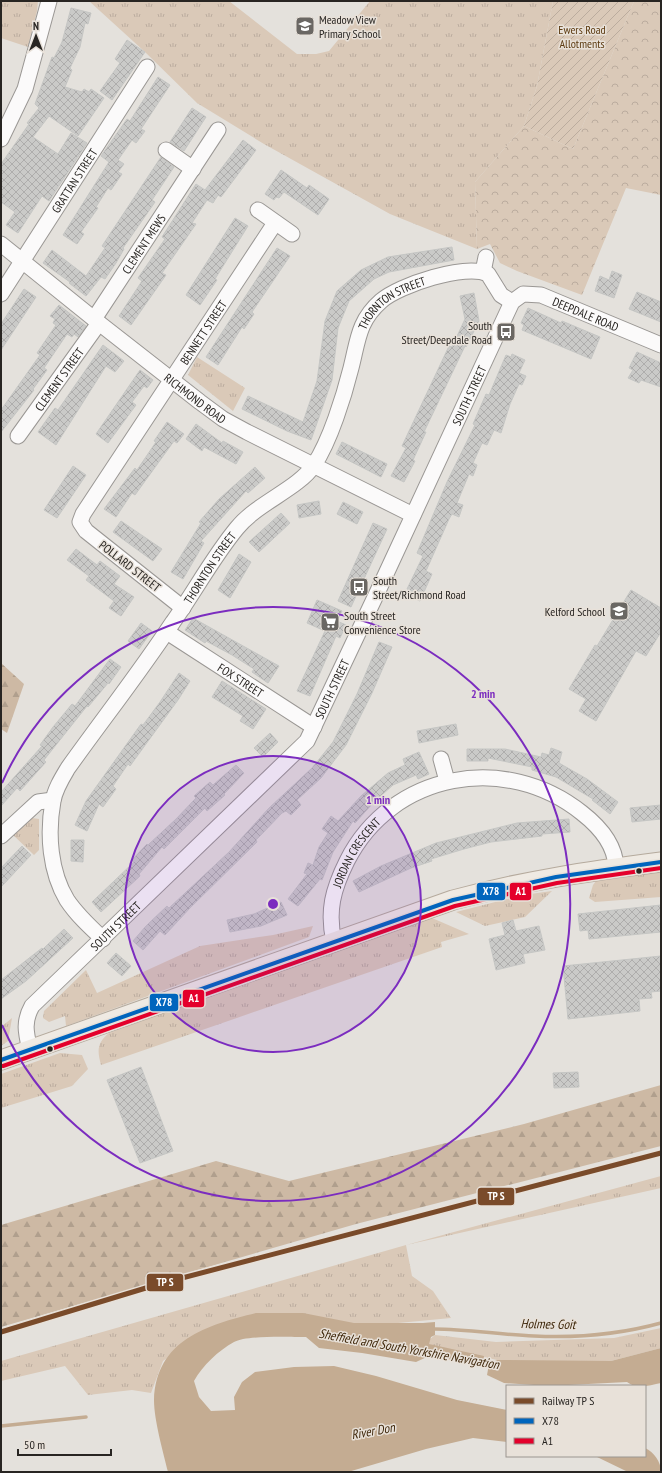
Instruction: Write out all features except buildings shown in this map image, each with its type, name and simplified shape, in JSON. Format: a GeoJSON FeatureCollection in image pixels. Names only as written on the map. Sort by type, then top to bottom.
{"type":"FeatureCollection","features":[{"type":"Feature","properties":{"kind":"main road"},"geometry":{"type":"LineString","coordinates":[[1,1060],[453,900],[497,888],[548,877],[661,862]]}},
{"type":"Feature","properties":{"kind":"street"},"geometry":{"type":"LineString","coordinates":[[1,140],[25,89],[49,1]]}},
{"type":"Feature","properties":{"kind":"street","name":"GRATTAN STREET"},"geometry":{"type":"LineString","coordinates":[[1,294],[147,67]]}},
{"type":"Feature","properties":{"kind":"street","name":"CLEMENT MEWS"},"geometry":{"type":"LineString","coordinates":[[96,321],[218,130]]}},
{"type":"Feature","properties":{"kind":"street"},"geometry":{"type":"LineString","coordinates":[[166,150],[193,169]]}},
{"type":"Feature","properties":{"kind":"street"},"geometry":{"type":"LineString","coordinates":[[258,210],[292,234]]}},
{"type":"Feature","properties":{"kind":"street","name":"BENNETT STREET"},"geometry":{"type":"LineString","coordinates":[[80,522],[83,514],[275,223]]}},
{"type":"Feature","properties":{"kind":"street","name":"RICHMOND ROAD"},"geometry":{"type":"LineString","coordinates":[[1,244],[96,321],[223,418],[247,432],[314,464],[413,515]]}},
{"type":"Feature","properties":{"kind":"street"},"geometry":{"type":"LineString","coordinates":[[486,257],[483,272],[492,279],[495,288],[501,295],[512,302]]}},
{"type":"Feature","properties":{"kind":"street","name":"THORNTON STREET"},"geometry":{"type":"LineString","coordinates":[[103,939],[78,915],[59,884],[53,862],[50,841],[53,800],[60,782],[68,768],[167,632],[238,527],[250,515],[306,474],[314,464],[332,427],[341,400],[351,367],[356,338],[371,311],[394,291],[410,284],[429,278],[473,271],[483,272]]}},
{"type":"Feature","properties":{"kind":"street","name":"DEEPDALE ROAD"},"geometry":{"type":"LineString","coordinates":[[512,302],[523,294],[541,295],[661,345]]}},
{"type":"Feature","properties":{"kind":"street","name":"SOUTH STREET"},"geometry":{"type":"LineString","coordinates":[[30,1050],[25,1025],[27,1015],[32,1006],[307,741],[512,302]]}},
{"type":"Feature","properties":{"kind":"street","name":"CLEMENT STREET"},"geometry":{"type":"LineString","coordinates":[[18,436],[96,321]]}},
{"type":"Feature","properties":{"kind":"street","name":"POLLARD STREET"},"geometry":{"type":"LineString","coordinates":[[80,522],[86,531],[183,608]]}},
{"type":"Feature","properties":{"kind":"street","name":"FOX STREET"},"geometry":{"type":"LineString","coordinates":[[167,632],[314,727]]}},
{"type":"Feature","properties":{"kind":"street"},"geometry":{"type":"LineString","coordinates":[[442,759],[447,781]]}},
{"type":"Feature","properties":{"kind":"street","name":"JORDAN CRESCENT"},"geometry":{"type":"LineString","coordinates":[[334,942],[330,910],[339,877],[353,850],[366,833],[390,809],[418,792],[447,781],[470,778],[512,781],[540,789],[559,797],[574,806],[600,829],[610,843],[616,856],[616,868]]}},
{"type":"Feature","properties":{"kind":"street"},"geometry":{"type":"LineString","coordinates":[[1,836],[38,802],[53,800]]}},
{"type":"Feature","properties":{"kind":"green space"},"geometry":{"type":"Polygon","coordinates":[[[1,1],[38,1],[28,47],[1,38],[1,1]]]}},
{"type":"Feature","properties":{"kind":"green space"},"geometry":{"type":"Polygon","coordinates":[[[89,1],[229,1],[297,54],[316,54],[329,51],[370,1],[553,1],[537,86],[524,126],[475,182],[477,249],[390,214],[264,144],[197,103],[145,52],[89,1]]]}},
{"type":"Feature","properties":{"kind":"green space","name":"Ewers Road Allotments"},"geometry":{"type":"Polygon","coordinates":[[[553,1],[634,1],[573,149],[524,126],[537,86],[553,1]]]}},
{"type":"Feature","properties":{"kind":"green space"},"geometry":{"type":"Polygon","coordinates":[[[634,1],[661,1],[661,195],[626,188],[582,295],[517,271],[500,263],[490,244],[477,249],[475,182],[524,126],[573,149],[634,1]]]}},
{"type":"Feature","properties":{"kind":"green space"},"geometry":{"type":"Polygon","coordinates":[[[197,357],[245,388],[233,411],[188,375],[197,357]]]}},
{"type":"Feature","properties":{"kind":"green space"},"geometry":{"type":"Polygon","coordinates":[[[1,663],[24,684],[7,733],[1,729],[1,663]]]}},
{"type":"Feature","properties":{"kind":"green space"},"geometry":{"type":"Polygon","coordinates":[[[32,818],[39,819],[39,850],[34,855],[12,834],[32,818]]]}},
{"type":"Feature","properties":{"kind":"green space"},"geometry":{"type":"Polygon","coordinates":[[[661,872],[661,897],[595,902],[589,898],[593,885],[596,881],[661,872]]]}},
{"type":"Feature","properties":{"kind":"green space"},"geometry":{"type":"Polygon","coordinates":[[[552,891],[525,917],[485,926],[456,912],[523,895],[552,891]]]}},
{"type":"Feature","properties":{"kind":"green space"},"geometry":{"type":"Polygon","coordinates":[[[432,918],[469,934],[441,942],[442,947],[101,1065],[99,1047],[102,1040],[109,1033],[321,955],[432,918]]]}},
{"type":"Feature","properties":{"kind":"green space"},"geometry":{"type":"Polygon","coordinates":[[[313,926],[309,937],[66,1026],[65,1016],[49,1022],[43,1018],[44,1011],[86,970],[97,993],[200,946],[273,935],[313,926]]]}},
{"type":"Feature","properties":{"kind":"green space"},"geometry":{"type":"Polygon","coordinates":[[[12,1018],[8,1041],[1,1046],[1,1027],[12,1018]]]}},
{"type":"Feature","properties":{"kind":"green space"},"geometry":{"type":"Polygon","coordinates":[[[60,1053],[82,1055],[88,1069],[72,1086],[1,1108],[1,1074],[60,1053]]]}},
{"type":"Feature","properties":{"kind":"green space"},"geometry":{"type":"Polygon","coordinates":[[[661,1085],[661,1146],[356,1224],[1,1327],[1,1225],[216,1161],[289,1181],[524,1124],[661,1085]]]}},
{"type":"Feature","properties":{"kind":"green space"},"geometry":{"type":"Polygon","coordinates":[[[661,1176],[661,1188],[406,1245],[661,1176]]]}},
{"type":"Feature","properties":{"kind":"green space"},"geometry":{"type":"Polygon","coordinates":[[[406,1245],[412,1276],[433,1291],[451,1318],[377,1325],[199,1334],[163,1361],[151,1393],[132,1390],[88,1395],[65,1366],[1,1381],[1,1361],[406,1245]]]}},
{"type":"Feature","properties":{"kind":"green space"},"geometry":{"type":"Polygon","coordinates":[[[661,1328],[661,1348],[611,1361],[497,1360],[432,1346],[429,1344],[429,1340],[435,1335],[496,1342],[614,1338],[661,1328]]]}},
{"type":"Feature","properties":{"kind":"water"},"geometry":{"type":"Polygon","coordinates":[[[256,1313],[303,1313],[354,1323],[435,1322],[435,1335],[431,1337],[429,1344],[484,1356],[483,1365],[429,1356],[416,1362],[319,1348],[306,1337],[248,1338],[234,1342],[222,1350],[206,1364],[194,1381],[199,1397],[211,1411],[235,1410],[234,1397],[242,1382],[255,1372],[294,1367],[334,1366],[376,1376],[457,1400],[506,1410],[506,1442],[473,1438],[426,1449],[348,1472],[168,1472],[154,1408],[157,1380],[164,1363],[174,1349],[187,1338],[220,1323],[256,1313]]]}},
{"type":"Feature","properties":{"kind":"water"},"geometry":{"type":"Polygon","coordinates":[[[661,1348],[661,1383],[648,1386],[633,1385],[627,1382],[534,1385],[504,1383],[487,1375],[489,1364],[497,1360],[611,1361],[661,1348]]]}},
{"type":"Feature","properties":{"kind":"water"},"geometry":{"type":"Polygon","coordinates":[[[646,1449],[656,1458],[661,1468],[661,1472],[628,1472],[597,1457],[646,1457],[646,1449]]]}},
{"type":"Feature","properties":{"kind":"waterway","name":"Holmes Goit"},"geometry":{"type":"LineString","coordinates":[[434,1329],[522,1335],[566,1336],[630,1330],[661,1323]]}},
{"type":"Feature","properties":{"kind":"waterway"},"geometry":{"type":"LineString","coordinates":[[1,1426],[86,1417]]}},
{"type":"Feature","properties":{"kind":"transit line","name":"X78"},"geometry":{"type":"LineString","coordinates":[[1,1060],[453,900],[556,877],[661,862]]}},
{"type":"Feature","properties":{"kind":"transit line","name":"A1"},"geometry":{"type":"LineString","coordinates":[[3,1066],[455,906],[557,883],[661,868]]}},
{"type":"Feature","properties":{"kind":"transit line"},"geometry":{"type":"LineString","coordinates":[[1,1332],[159,1284],[661,1153]]}},
{"type":"Feature","properties":{"kind":"place","name":"Meadow View Primary School"},"geometry":{"type":"Point","coordinates":[305,26]}},
{"type":"Feature","properties":{"kind":"place","name":"South Street/Deepdale Road"},"geometry":{"type":"Point","coordinates":[506,332]}},
{"type":"Feature","properties":{"kind":"place","name":"South Street/Richmond Road"},"geometry":{"type":"Point","coordinates":[359,587]}},
{"type":"Feature","properties":{"kind":"place","name":"Kelford School"},"geometry":{"type":"Point","coordinates":[619,611]}},
{"type":"Feature","properties":{"kind":"place","name":"South Street Convenience Store"},"geometry":{"type":"Point","coordinates":[330,622]}},
{"type":"Feature","properties":{"kind":"water label","name":"Sheffield and South Yorkshire Navigation"},"geometry":{"type":"Point","coordinates":[409,1349]}},
{"type":"Feature","properties":{"kind":"water label","name":"River Don"},"geometry":{"type":"Point","coordinates":[373,1431]}}]}
